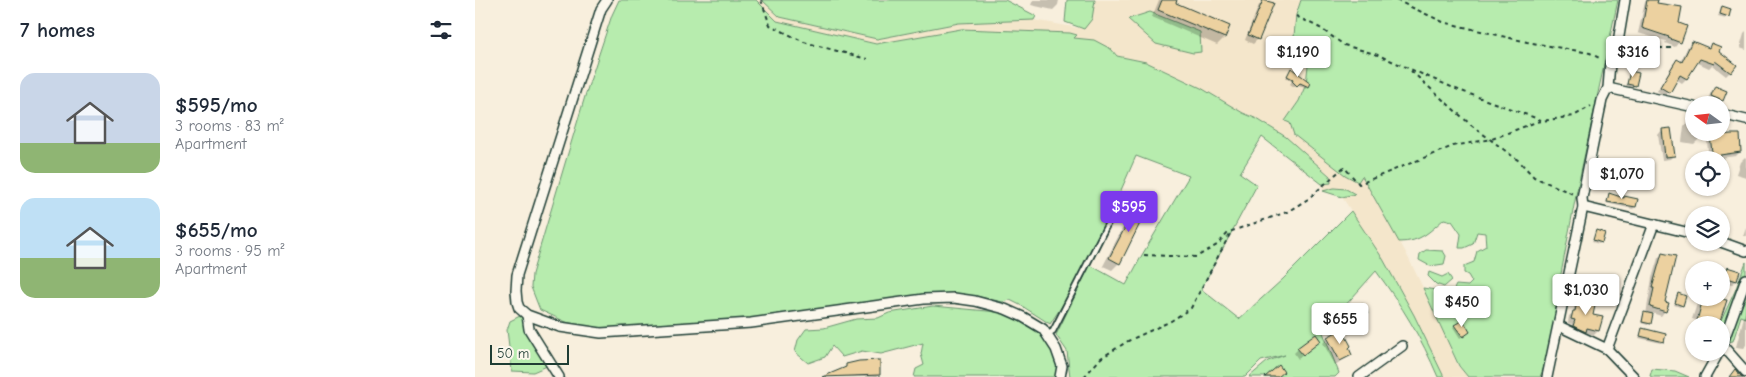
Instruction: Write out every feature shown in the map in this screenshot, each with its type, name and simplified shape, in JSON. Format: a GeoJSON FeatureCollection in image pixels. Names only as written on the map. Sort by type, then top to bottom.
{"type":"FeatureCollection","features":[{"type":"Feature","properties":{"kind":"street"},"geometry":{"type":"LineString","coordinates":[[607,0],[601,9],[517,275],[517,302],[519,308],[527,315],[560,327],[601,332],[751,323],[924,299],[953,298],[975,301],[1005,309],[1043,329],[1056,349],[1062,366],[1060,377]]}},
{"type":"Feature","properties":{"kind":"street"},"geometry":{"type":"LineString","coordinates":[[1547,377],[1583,208],[1582,198],[1602,100],[1608,88],[1610,63],[1617,48],[1625,0]]}},
{"type":"Feature","properties":{"kind":"street"},"geometry":{"type":"LineString","coordinates":[[1608,88],[1685,105]]}},
{"type":"Feature","properties":{"kind":"street"},"geometry":{"type":"LineString","coordinates":[[1730,116],[1746,120]]}},
{"type":"Feature","properties":{"kind":"street"},"geometry":{"type":"LineString","coordinates":[[1583,208],[1685,232]]}},
{"type":"Feature","properties":{"kind":"street"},"geometry":{"type":"LineString","coordinates":[[1607,349],[1654,224]]}},
{"type":"Feature","properties":{"kind":"street"},"geometry":{"type":"LineString","coordinates":[[1730,245],[1746,251]]}},
{"type":"Feature","properties":{"kind":"street"},"geometry":{"type":"LineString","coordinates":[[1730,324],[1746,279]]}},
{"type":"Feature","properties":{"kind":"street"},"geometry":{"type":"LineString","coordinates":[[527,315],[529,329],[559,377]]}},
{"type":"Feature","properties":{"kind":"street"},"geometry":{"type":"LineString","coordinates":[[1559,326],[1607,349],[1634,377]]}},
{"type":"Feature","properties":{"kind":"street"},"geometry":{"type":"LineString","coordinates":[[1359,377],[1402,346]]}},
{"type":"Feature","properties":{"kind":"street"},"geometry":{"type":"LineString","coordinates":[[1730,357],[1746,372]]}},
{"type":"Feature","properties":{"kind":"street"},"geometry":{"type":"LineString","coordinates":[[1705,377],[1714,361]]}},
{"type":"Feature","properties":{"kind":"lane"},"geometry":{"type":"LineString","coordinates":[[1047,335],[1053,331],[1112,215]]}},
{"type":"Feature","properties":{"kind":"path"},"geometry":{"type":"LineString","coordinates":[[761,0],[770,26],[804,42],[867,59]]}},
{"type":"Feature","properties":{"kind":"path"},"geometry":{"type":"LineString","coordinates":[[1395,0],[1443,22],[1527,42],[1590,53],[1610,63]]}},
{"type":"Feature","properties":{"kind":"path"},"geometry":{"type":"LineString","coordinates":[[1297,16],[1320,28],[1343,45],[1378,55],[1410,70],[1543,121]]}},
{"type":"Feature","properties":{"kind":"path"},"geometry":{"type":"LineString","coordinates":[[1617,48],[1675,48]]}},
{"type":"Feature","properties":{"kind":"path"},"geometry":{"type":"LineString","coordinates":[[1410,70],[1471,125],[1519,161],[1534,177],[1582,198]]}},
{"type":"Feature","properties":{"kind":"path"},"geometry":{"type":"LineString","coordinates":[[1144,255],[1196,257],[1217,245],[1231,232],[1287,212],[1308,199],[1344,167],[1359,184],[1453,146],[1492,139],[1536,122],[1574,116],[1602,100]]}},
{"type":"Feature","properties":{"kind":"path"},"geometry":{"type":"LineString","coordinates":[[1084,377],[1101,358],[1128,340],[1171,321],[1191,308],[1231,232]]}},
{"type":"Feature","properties":{"kind":"shaded area"},"geometry":{"type":"Polygon","coordinates":[[[756,0],[762,0],[780,17],[877,39],[959,23],[1034,20],[1084,29],[1090,0],[1301,0],[1296,15],[1294,36],[1309,56],[1306,84],[1299,101],[1286,121],[1290,123],[1294,135],[1314,149],[1362,176],[1405,251],[1436,314],[1458,366],[1468,377],[1444,377],[1414,315],[1383,259],[1342,197],[1354,193],[1346,189],[1334,188],[1323,191],[1322,184],[1331,183],[1330,176],[1286,137],[1201,88],[1146,62],[1117,56],[1111,49],[1073,38],[1070,33],[961,29],[876,44],[777,21],[756,0]]]}},
{"type":"Feature","properties":{"kind":"green space"},"geometry":{"type":"Polygon","coordinates":[[[619,0],[756,0],[777,21],[876,44],[961,29],[1070,33],[1077,35],[1074,38],[1094,40],[1111,49],[1117,56],[1146,62],[1201,88],[1243,113],[1257,119],[1286,137],[1330,176],[1331,183],[1322,184],[1262,137],[1240,173],[1257,185],[1201,289],[1239,319],[1283,279],[1351,211],[1383,259],[1414,315],[1444,377],[1438,377],[1425,348],[1410,322],[1376,271],[1327,326],[1320,325],[1339,373],[1335,377],[1249,377],[1268,361],[1285,355],[1261,361],[1245,377],[1070,377],[1067,351],[1056,335],[1090,265],[1126,285],[1189,176],[1136,156],[1118,197],[1066,300],[1050,324],[1010,300],[1003,302],[975,296],[941,294],[770,320],[625,331],[589,328],[566,322],[540,310],[531,287],[532,274],[586,93],[612,15],[619,0]]]}},
{"type":"Feature","properties":{"kind":"green space"},"geometry":{"type":"Polygon","coordinates":[[[762,0],[1005,0],[1036,16],[1034,20],[959,23],[877,39],[780,17],[762,0]]]}},
{"type":"Feature","properties":{"kind":"green space"},"geometry":{"type":"Polygon","coordinates":[[[1067,0],[1095,0],[1092,19],[1084,29],[1065,22],[1067,0]]]}},
{"type":"Feature","properties":{"kind":"green space"},"geometry":{"type":"Polygon","coordinates":[[[1301,0],[1618,0],[1576,195],[1557,295],[1555,319],[1540,377],[1468,377],[1459,366],[1423,288],[1453,291],[1456,285],[1468,286],[1472,282],[1468,275],[1464,273],[1464,266],[1474,262],[1477,251],[1486,246],[1485,233],[1477,232],[1473,244],[1459,248],[1461,234],[1452,221],[1444,219],[1419,238],[1407,242],[1399,242],[1362,176],[1358,182],[1345,175],[1294,135],[1290,123],[1285,121],[1299,101],[1306,84],[1309,56],[1294,36],[1296,15],[1301,0]]]}},
{"type":"Feature","properties":{"kind":"green space"},"geometry":{"type":"Polygon","coordinates":[[[1150,12],[1200,32],[1201,52],[1193,53],[1156,44],[1128,19],[1150,12]]]}},
{"type":"Feature","properties":{"kind":"green space"},"geometry":{"type":"Polygon","coordinates":[[[1334,188],[1346,189],[1355,194],[1342,197],[1323,191],[1334,188]]]}},
{"type":"Feature","properties":{"kind":"green space"},"geometry":{"type":"Polygon","coordinates":[[[1426,250],[1443,251],[1446,256],[1444,264],[1430,266],[1419,260],[1420,254],[1426,250]]]}},
{"type":"Feature","properties":{"kind":"green space"},"geometry":{"type":"Polygon","coordinates":[[[1746,262],[1746,318],[1741,316],[1733,341],[1730,342],[1730,316],[1723,316],[1728,306],[1730,306],[1746,262]]]}},
{"type":"Feature","properties":{"kind":"green space"},"geometry":{"type":"Polygon","coordinates":[[[1429,272],[1442,277],[1448,274],[1452,280],[1444,287],[1436,284],[1428,276],[1429,272]]]}},
{"type":"Feature","properties":{"kind":"green space"},"geometry":{"type":"Polygon","coordinates":[[[933,306],[1009,313],[1045,336],[1055,353],[1059,372],[1058,377],[914,377],[916,369],[924,365],[921,354],[923,343],[881,354],[862,351],[842,357],[832,346],[825,357],[808,363],[795,352],[798,340],[806,329],[824,328],[856,319],[878,318],[889,313],[933,306]]]}},
{"type":"Feature","properties":{"kind":"green space"},"geometry":{"type":"Polygon","coordinates":[[[522,315],[554,363],[533,372],[512,371],[507,330],[510,321],[522,315]]]}},
{"type":"Feature","properties":{"kind":"green space"},"geometry":{"type":"Polygon","coordinates":[[[1652,369],[1675,371],[1689,377],[1652,377],[1650,376],[1652,369]]]}},
{"type":"Feature","properties":{"kind":"building"},"geometry":{"type":"Polygon","coordinates":[[[1162,0],[1177,0],[1176,3],[1230,26],[1225,38],[1158,10],[1162,0]]]}},
{"type":"Feature","properties":{"kind":"building"},"geometry":{"type":"Polygon","coordinates":[[[1263,0],[1274,3],[1259,40],[1248,35],[1263,0]]]}},
{"type":"Feature","properties":{"kind":"building"},"geometry":{"type":"Polygon","coordinates":[[[1647,0],[1658,0],[1657,3],[1682,7],[1679,23],[1687,26],[1681,43],[1642,28],[1647,0]]]}},
{"type":"Feature","properties":{"kind":"building"},"geometry":{"type":"Polygon","coordinates":[[[1722,6],[1731,9],[1729,17],[1720,14],[1722,6]]]}},
{"type":"Feature","properties":{"kind":"building"},"geometry":{"type":"Polygon","coordinates":[[[1692,41],[1709,48],[1711,43],[1721,47],[1719,51],[1737,65],[1731,73],[1715,61],[1714,64],[1700,59],[1687,79],[1680,75],[1670,93],[1660,87],[1677,59],[1682,62],[1692,41]]]}},
{"type":"Feature","properties":{"kind":"building"},"geometry":{"type":"Polygon","coordinates":[[[1291,68],[1311,83],[1309,87],[1300,83],[1297,86],[1292,81],[1293,79],[1287,76],[1291,68]]]}},
{"type":"Feature","properties":{"kind":"building"},"geometry":{"type":"Polygon","coordinates":[[[1630,71],[1639,73],[1636,86],[1627,84],[1630,71]]]}},
{"type":"Feature","properties":{"kind":"building"},"geometry":{"type":"Polygon","coordinates":[[[1715,86],[1727,91],[1725,96],[1711,96],[1715,86]]]}},
{"type":"Feature","properties":{"kind":"building"},"geometry":{"type":"Polygon","coordinates":[[[1671,128],[1675,156],[1665,157],[1662,129],[1671,128]]]}},
{"type":"Feature","properties":{"kind":"building"},"geometry":{"type":"Polygon","coordinates":[[[1730,134],[1740,134],[1741,152],[1730,154],[1730,151],[1712,151],[1711,141],[1730,141],[1730,134]]]}},
{"type":"Feature","properties":{"kind":"building"},"geometry":{"type":"Polygon","coordinates":[[[1609,193],[1624,198],[1624,196],[1638,199],[1636,207],[1607,202],[1609,193]]]}},
{"type":"Feature","properties":{"kind":"building"},"geometry":{"type":"Polygon","coordinates":[[[1139,201],[1149,205],[1120,264],[1109,258],[1139,201]]]}},
{"type":"Feature","properties":{"kind":"building"},"geometry":{"type":"Polygon","coordinates":[[[1596,230],[1605,233],[1602,243],[1593,240],[1596,230]]]}},
{"type":"Feature","properties":{"kind":"building"},"geometry":{"type":"Polygon","coordinates":[[[1662,253],[1676,256],[1665,302],[1669,303],[1666,312],[1650,307],[1654,288],[1652,288],[1662,253]]]}},
{"type":"Feature","properties":{"kind":"building"},"geometry":{"type":"Polygon","coordinates":[[[1730,268],[1740,271],[1737,281],[1730,279],[1730,268]]]}},
{"type":"Feature","properties":{"kind":"building"},"geometry":{"type":"Polygon","coordinates":[[[1678,293],[1685,296],[1683,306],[1675,303],[1678,293]]]}},
{"type":"Feature","properties":{"kind":"building"},"geometry":{"type":"Polygon","coordinates":[[[1578,298],[1596,301],[1593,315],[1603,317],[1599,331],[1587,328],[1586,332],[1573,326],[1575,320],[1571,319],[1578,298]]]}},
{"type":"Feature","properties":{"kind":"building"},"geometry":{"type":"Polygon","coordinates":[[[1363,304],[1368,314],[1352,323],[1346,313],[1363,304]]]}},
{"type":"Feature","properties":{"kind":"building"},"geometry":{"type":"Polygon","coordinates":[[[1701,306],[1725,306],[1722,316],[1698,316],[1701,306]]]}},
{"type":"Feature","properties":{"kind":"building"},"geometry":{"type":"Polygon","coordinates":[[[1644,312],[1653,314],[1651,324],[1642,322],[1644,312]]]}},
{"type":"Feature","properties":{"kind":"building"},"geometry":{"type":"Polygon","coordinates":[[[1463,320],[1470,332],[1463,337],[1454,325],[1463,320]]]}},
{"type":"Feature","properties":{"kind":"building"},"geometry":{"type":"Polygon","coordinates":[[[1642,328],[1666,334],[1664,342],[1640,336],[1642,328]]]}},
{"type":"Feature","properties":{"kind":"building"},"geometry":{"type":"Polygon","coordinates":[[[1342,329],[1351,346],[1349,348],[1352,355],[1340,361],[1327,337],[1342,329]]]}},
{"type":"Feature","properties":{"kind":"building"},"geometry":{"type":"Polygon","coordinates":[[[1316,334],[1321,341],[1303,355],[1297,348],[1316,334]]]}},
{"type":"Feature","properties":{"kind":"building"},"geometry":{"type":"Polygon","coordinates":[[[880,360],[880,375],[822,377],[846,367],[846,364],[880,360]]]}},
{"type":"Feature","properties":{"kind":"building"},"geometry":{"type":"Polygon","coordinates":[[[1279,365],[1284,372],[1278,377],[1265,377],[1279,365]]]}},
{"type":"Feature","properties":{"kind":"building"},"geometry":{"type":"Polygon","coordinates":[[[1735,369],[1741,376],[1743,377],[1729,377],[1735,369]]]}}]}
